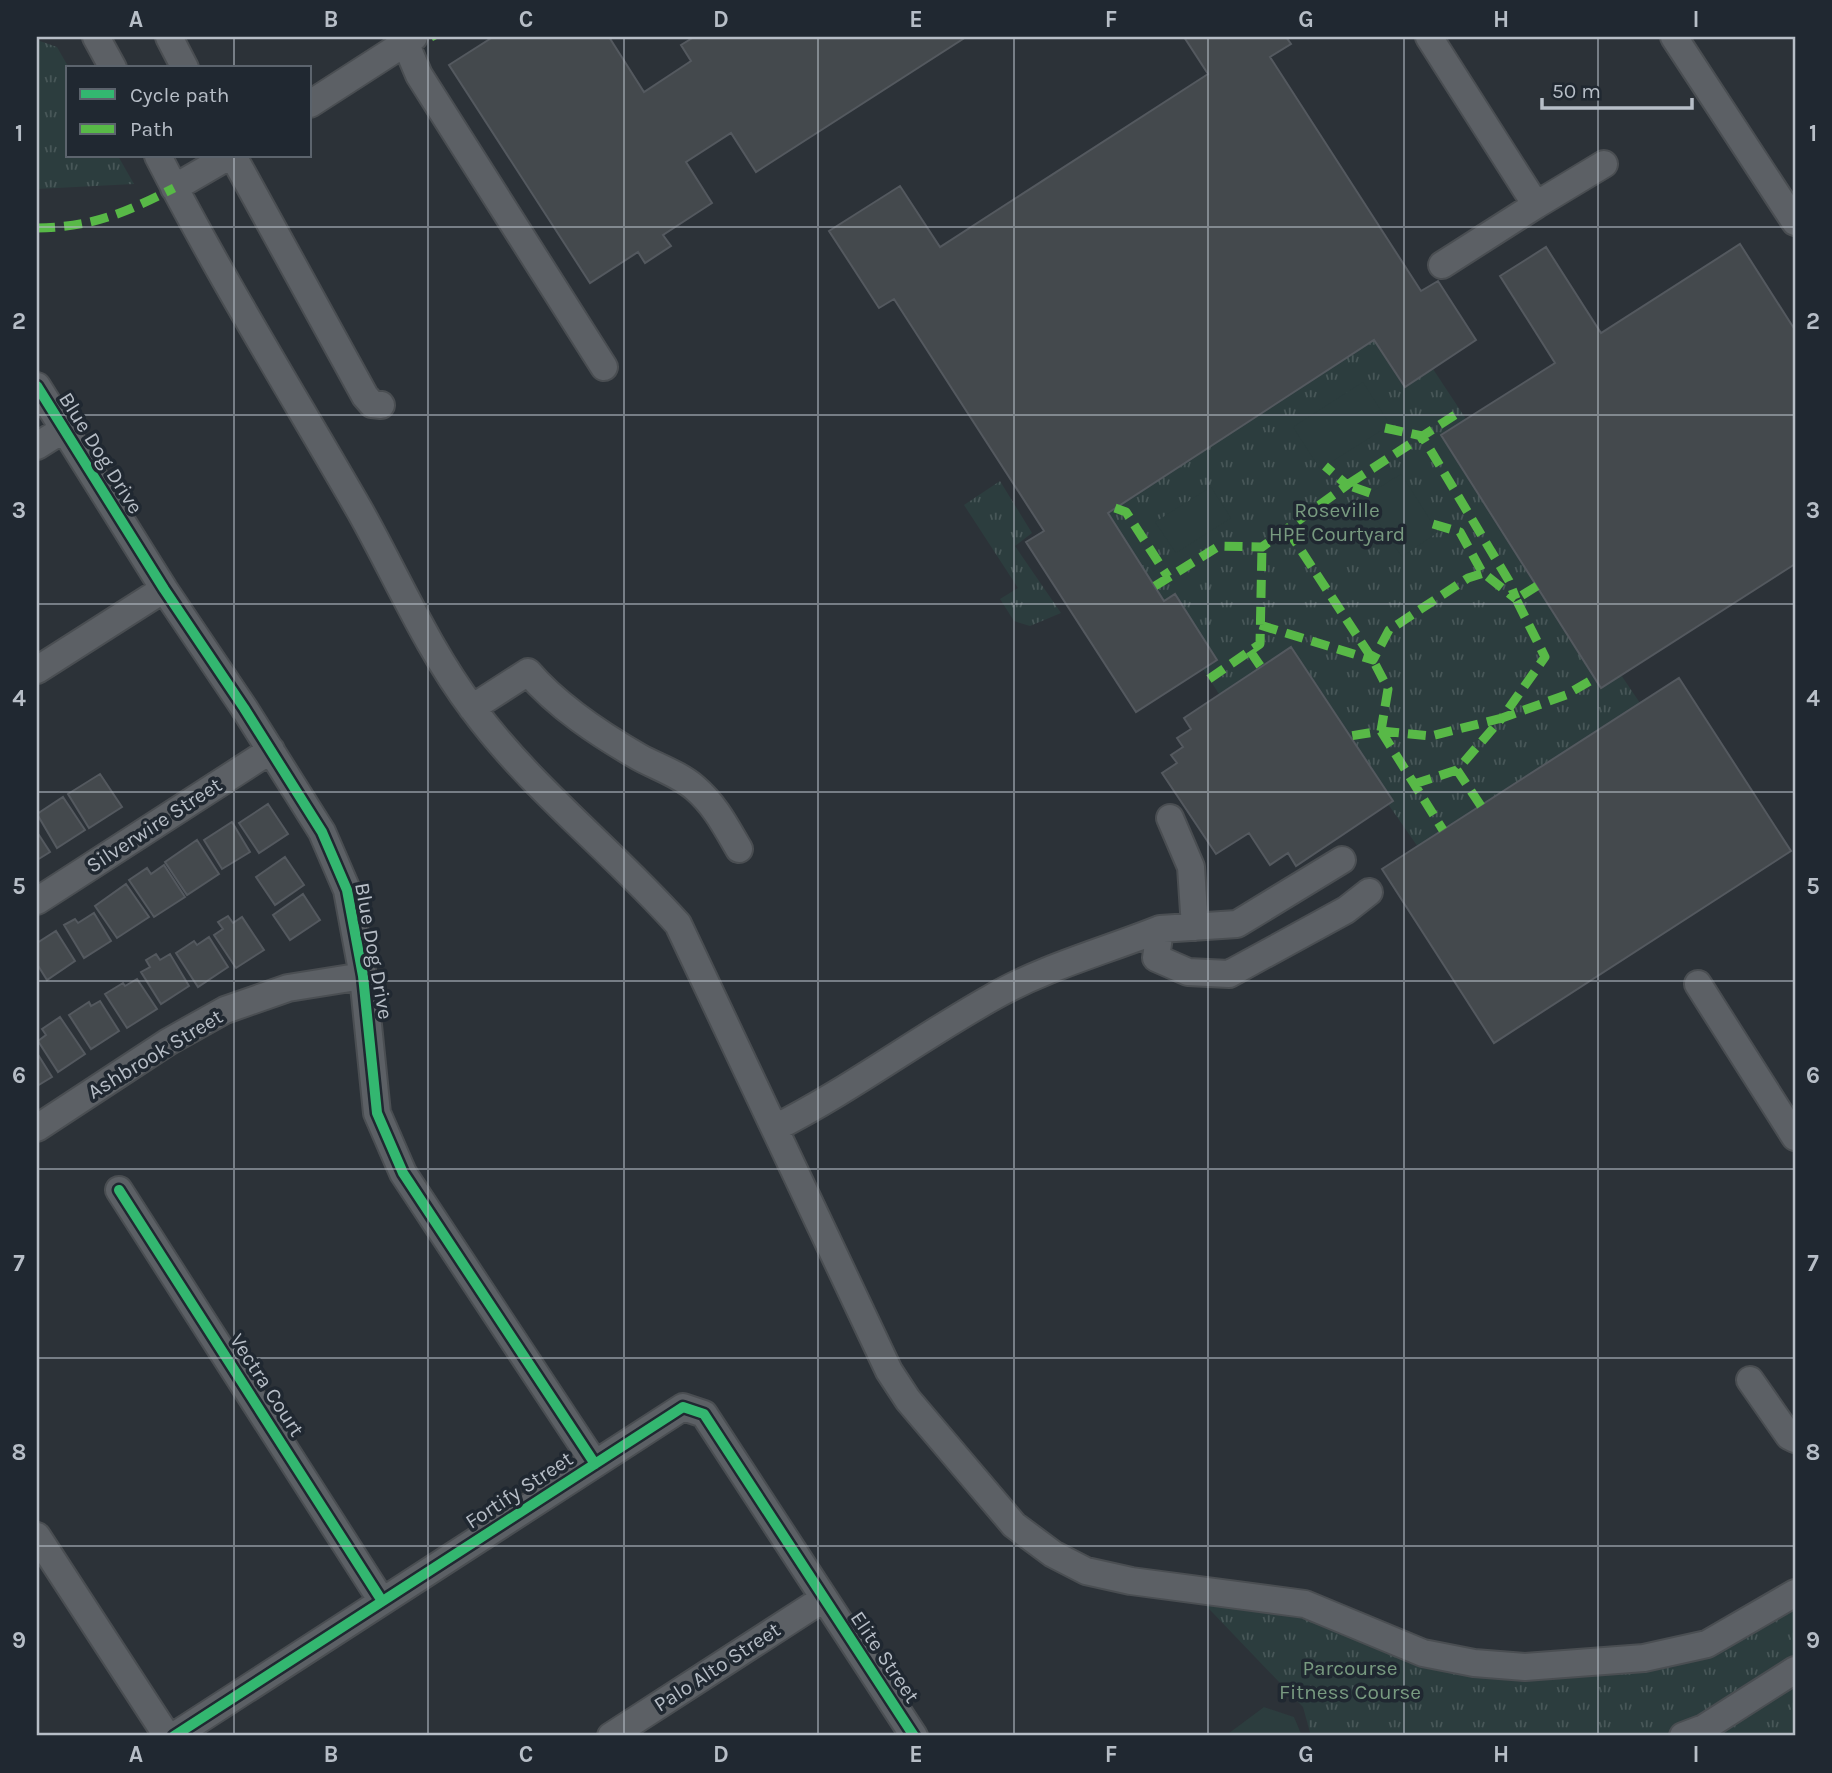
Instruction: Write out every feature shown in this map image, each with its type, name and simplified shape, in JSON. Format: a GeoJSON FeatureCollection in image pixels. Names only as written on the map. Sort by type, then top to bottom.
{"type":"FeatureCollection","features":[{"type":"Feature","properties":{"kind":"street"},"geometry":{"type":"LineString","coordinates":[[97,37],[112,66]]}},
{"type":"Feature","properties":{"kind":"street"},"geometry":{"type":"LineString","coordinates":[[169,37],[184,66]]}},
{"type":"Feature","properties":{"kind":"street"},"geometry":{"type":"LineString","coordinates":[[1429,37],[1536,205]]}},
{"type":"Feature","properties":{"kind":"street"},"geometry":{"type":"LineString","coordinates":[[1674,37],[1795,222]]}},
{"type":"Feature","properties":{"kind":"street"},"geometry":{"type":"LineString","coordinates":[[312,103],[409,39],[419,75],[604,367]]}},
{"type":"Feature","properties":{"kind":"street"},"geometry":{"type":"LineString","coordinates":[[159,158],[287,390],[360,513],[436,656],[504,750],[678,924],[889,1371],[908,1400],[1014,1525],[1053,1554],[1086,1571],[1131,1581],[1306,1605],[1423,1653],[1474,1663],[1525,1667],[1644,1658],[1706,1644],[1795,1593]]}},
{"type":"Feature","properties":{"kind":"street"},"geometry":{"type":"LineString","coordinates":[[174,188],[227,158]]}},
{"type":"Feature","properties":{"kind":"street"},"geometry":{"type":"LineString","coordinates":[[232,158],[365,396],[372,404],[381,405]]}},
{"type":"Feature","properties":{"kind":"street"},"geometry":{"type":"LineString","coordinates":[[1442,265],[1604,164]]}},
{"type":"Feature","properties":{"kind":"street","name":"Blue Dog Drive"},"geometry":{"type":"LineString","coordinates":[[37,386],[164,589],[322,832],[347,890],[363,976],[377,1113],[403,1173],[595,1464]]}},
{"type":"Feature","properties":{"kind":"street"},"geometry":{"type":"LineString","coordinates":[[37,446],[64,429]]}},
{"type":"Feature","properties":{"kind":"street"},"geometry":{"type":"LineString","coordinates":[[37,670],[164,589]]}},
{"type":"Feature","properties":{"kind":"street"},"geometry":{"type":"LineString","coordinates":[[472,708],[528,672],[548,695],[570,711],[639,756],[694,787],[715,808],[739,849]]}},
{"type":"Feature","properties":{"kind":"street","name":"Silverwire Street"},"geometry":{"type":"LineString","coordinates":[[37,901],[271,750]]}},
{"type":"Feature","properties":{"kind":"street"},"geometry":{"type":"LineString","coordinates":[[1170,818],[1191,867],[1195,927]]}},
{"type":"Feature","properties":{"kind":"street"},"geometry":{"type":"LineString","coordinates":[[775,1128],[809,1111],[994,996],[1160,929],[1237,924],[1342,860]]}},
{"type":"Feature","properties":{"kind":"street"},"geometry":{"type":"LineString","coordinates":[[1160,929],[1156,958],[1188,972],[1229,974],[1346,910],[1368,892]]}},
{"type":"Feature","properties":{"kind":"street","name":"Ashbrook Street"},"geometry":{"type":"LineString","coordinates":[[37,1129],[168,1042],[225,1010],[288,988],[363,976]]}},
{"type":"Feature","properties":{"kind":"street"},"geometry":{"type":"LineString","coordinates":[[1698,984],[1795,1138]]}},
{"type":"Feature","properties":{"kind":"street","name":"Vectra Court"},"geometry":{"type":"LineString","coordinates":[[119,1190],[382,1601]]}},
{"type":"Feature","properties":{"kind":"street"},"geometry":{"type":"LineString","coordinates":[[1750,1380],[1789,1436],[1795,1439]]}},
{"type":"Feature","properties":{"kind":"street","name":"Fortify Street"},"geometry":{"type":"LineString","coordinates":[[174,1736],[683,1407],[704,1414],[822,1598]]}},
{"type":"Feature","properties":{"kind":"street"},"geometry":{"type":"LineString","coordinates":[[37,1536],[167,1736]]}},
{"type":"Feature","properties":{"kind":"street","name":"Palo Alto Street"},"geometry":{"type":"LineString","coordinates":[[611,1736],[822,1598]]}},
{"type":"Feature","properties":{"kind":"street","name":"Elite Street"},"geometry":{"type":"LineString","coordinates":[[822,1598],[915,1736]]}},
{"type":"Feature","properties":{"kind":"street"},"geometry":{"type":"LineString","coordinates":[[1683,1736],[1719,1728],[1795,1671]]}},
{"type":"Feature","properties":{"kind":"green space"},"geometry":{"type":"Polygon","coordinates":[[[37,40],[57,47],[68,66],[66,158],[119,158],[134,184],[37,189],[37,40]]]}},
{"type":"Feature","properties":{"kind":"green space","name":"Roseville HPE Courtyard"},"geometry":{"type":"Polygon","coordinates":[[[1374,340],[1404,387],[1433,369],[1466,419],[1441,436],[1601,687],[1621,675],[1640,703],[1418,847],[1388,804],[1393,801],[1291,647],[1219,694],[1203,669],[1217,659],[1175,595],[1164,601],[1108,513],[1374,340]]]}},
{"type":"Feature","properties":{"kind":"green space"},"geometry":{"type":"Polygon","coordinates":[[[1363,382],[1390,425],[1320,469],[1293,427],[1363,382]]]}},
{"type":"Feature","properties":{"kind":"green space"},"geometry":{"type":"Polygon","coordinates":[[[1401,474],[1438,532],[1402,557],[1362,498],[1401,474]]]}},
{"type":"Feature","properties":{"kind":"green space"},"geometry":{"type":"Polygon","coordinates":[[[1000,481],[1032,533],[1015,546],[1061,613],[1030,626],[1014,621],[1000,599],[1018,588],[964,505],[1000,481]]]}},
{"type":"Feature","properties":{"kind":"green space"},"geometry":{"type":"Polygon","coordinates":[[[1211,487],[1231,518],[1176,553],[1155,522],[1211,487]]]}},
{"type":"Feature","properties":{"kind":"green space","name":"Parcourse Fitness Course"},"geometry":{"type":"Polygon","coordinates":[[[1190,1589],[1247,1595],[1423,1653],[1644,1658],[1795,1593],[1795,1736],[1311,1736],[1303,1707],[1190,1589]]]}},
{"type":"Feature","properties":{"kind":"green space"},"geometry":{"type":"Polygon","coordinates":[[[1264,1707],[1294,1717],[1302,1736],[1225,1736],[1264,1707]]]}},
{"type":"Feature","properties":{"kind":"building"},"geometry":{"type":"Polygon","coordinates":[[[493,37],[609,37],[644,92],[691,61],[681,45],[694,37],[966,37],[756,172],[731,133],[686,162],[712,203],[663,235],[671,246],[645,263],[638,252],[590,283],[449,65],[493,37]]]}},
{"type":"Feature","properties":{"kind":"building"},"geometry":{"type":"Polygon","coordinates":[[[1184,37],[1286,37],[1291,44],[1270,57],[1421,291],[1438,281],[1476,340],[1405,387],[1374,340],[1108,513],[1164,601],[1175,594],[1217,660],[1136,712],[1026,542],[1044,531],[894,299],[879,308],[829,231],[900,186],[940,247],[1208,74],[1184,37]]]}},
{"type":"Feature","properties":{"kind":"building"},"geometry":{"type":"Polygon","coordinates":[[[1740,244],[1795,330],[1795,564],[1601,688],[1441,435],[1555,363],[1500,276],[1546,247],[1601,333],[1740,244]]]}},
{"type":"Feature","properties":{"kind":"building"},"geometry":{"type":"Polygon","coordinates":[[[1291,647],[1393,801],[1296,866],[1288,853],[1270,865],[1249,833],[1216,854],[1162,773],[1177,763],[1171,755],[1183,747],[1177,738],[1191,729],[1184,718],[1291,647]]]}},
{"type":"Feature","properties":{"kind":"building"},"geometry":{"type":"Polygon","coordinates":[[[1679,678],[1791,851],[1494,1043],[1382,869],[1679,678]]]}},
{"type":"Feature","properties":{"kind":"building"},"geometry":{"type":"Polygon","coordinates":[[[100,774],[122,807],[89,828],[68,794],[100,774]]]}},
{"type":"Feature","properties":{"kind":"building"},"geometry":{"type":"Polygon","coordinates":[[[63,797],[85,830],[57,848],[37,814],[63,797]]]}},
{"type":"Feature","properties":{"kind":"building"},"geometry":{"type":"Polygon","coordinates":[[[268,804],[288,834],[259,853],[239,823],[268,804]]]}},
{"type":"Feature","properties":{"kind":"building"},"geometry":{"type":"Polygon","coordinates":[[[232,822],[250,852],[222,869],[204,840],[232,822]]]}},
{"type":"Feature","properties":{"kind":"building"},"geometry":{"type":"Polygon","coordinates":[[[37,832],[50,852],[37,860],[37,832]]]}},
{"type":"Feature","properties":{"kind":"building"},"geometry":{"type":"Polygon","coordinates":[[[197,840],[219,874],[187,895],[165,862],[197,840]]]}},
{"type":"Feature","properties":{"kind":"building"},"geometry":{"type":"Polygon","coordinates":[[[285,857],[304,885],[275,905],[256,877],[285,857]]]}},
{"type":"Feature","properties":{"kind":"building"},"geometry":{"type":"Polygon","coordinates":[[[164,865],[185,897],[154,917],[129,880],[147,868],[151,874],[164,865]]]}},
{"type":"Feature","properties":{"kind":"building"},"geometry":{"type":"Polygon","coordinates":[[[126,884],[149,917],[117,938],[95,906],[126,884]]]}},
{"type":"Feature","properties":{"kind":"building"},"geometry":{"type":"Polygon","coordinates":[[[303,894],[320,920],[290,940],[273,915],[303,894]]]}},
{"type":"Feature","properties":{"kind":"building"},"geometry":{"type":"Polygon","coordinates":[[[94,913],[111,941],[84,958],[64,925],[75,919],[78,923],[94,913]]]}},
{"type":"Feature","properties":{"kind":"building"},"geometry":{"type":"Polygon","coordinates":[[[228,916],[233,923],[242,917],[264,950],[236,968],[214,935],[223,929],[218,922],[228,916]]]}},
{"type":"Feature","properties":{"kind":"building"},"geometry":{"type":"Polygon","coordinates":[[[56,931],[75,961],[47,980],[37,964],[37,943],[56,931]]]}},
{"type":"Feature","properties":{"kind":"building"},"geometry":{"type":"Polygon","coordinates":[[[209,937],[228,967],[198,987],[176,953],[194,941],[197,945],[209,937]]]}},
{"type":"Feature","properties":{"kind":"building"},"geometry":{"type":"Polygon","coordinates":[[[156,954],[160,960],[170,954],[189,986],[161,1004],[141,972],[150,967],[146,960],[156,954]]]}},
{"type":"Feature","properties":{"kind":"building"},"geometry":{"type":"Polygon","coordinates":[[[137,979],[157,1009],[127,1028],[105,994],[123,983],[125,986],[137,979]]]}},
{"type":"Feature","properties":{"kind":"building"},"geometry":{"type":"Polygon","coordinates":[[[100,1001],[119,1031],[91,1049],[69,1015],[89,1002],[91,1006],[100,1001]]]}},
{"type":"Feature","properties":{"kind":"building"},"geometry":{"type":"Polygon","coordinates":[[[60,1017],[85,1054],[58,1072],[38,1041],[46,1035],[42,1029],[60,1017]]]}},
{"type":"Feature","properties":{"kind":"building"},"geometry":{"type":"Polygon","coordinates":[[[37,1053],[52,1077],[37,1086],[37,1053]]]}},
{"type":"Feature","properties":{"kind":"marked path"},"geometry":{"type":"LineString","coordinates":[[37,228],[75,225],[108,217],[174,188]]}},
{"type":"Feature","properties":{"kind":"marked path"},"geometry":{"type":"LineString","coordinates":[[1370,493],[1347,485],[1461,411]]}},
{"type":"Feature","properties":{"kind":"marked path"},"geometry":{"type":"LineString","coordinates":[[1385,428],[1422,436],[1509,581],[1516,599]]}},
{"type":"Feature","properties":{"kind":"marked path"},"geometry":{"type":"LineString","coordinates":[[1155,586],[1219,546],[1262,547],[1347,485],[1325,466]]}},
{"type":"Feature","properties":{"kind":"marked path"},"geometry":{"type":"LineString","coordinates":[[1115,508],[1126,512],[1168,577]]}},
{"type":"Feature","properties":{"kind":"marked path"},"geometry":{"type":"LineString","coordinates":[[1433,524],[1460,532],[1482,572],[1516,599]]}},
{"type":"Feature","properties":{"kind":"marked path"},"geometry":{"type":"LineString","coordinates":[[1287,529],[1373,660],[1388,689],[1381,731],[1350,736]]}},
{"type":"Feature","properties":{"kind":"marked path"},"geometry":{"type":"LineString","coordinates":[[1209,679],[1260,644],[1262,547]]}},
{"type":"Feature","properties":{"kind":"marked path"},"geometry":{"type":"LineString","coordinates":[[1260,625],[1373,660],[1389,630],[1468,578],[1484,573]]}},
{"type":"Feature","properties":{"kind":"marked path"},"geometry":{"type":"LineString","coordinates":[[1381,731],[1431,736],[1502,718],[1545,657],[1516,599],[1537,586]]}},
{"type":"Feature","properties":{"kind":"marked path"},"geometry":{"type":"LineString","coordinates":[[1250,651],[1261,667]]}},
{"type":"Feature","properties":{"kind":"marked path"},"geometry":{"type":"LineString","coordinates":[[1481,806],[1457,770],[1502,718],[1566,695],[1595,678]]}},
{"type":"Feature","properties":{"kind":"marked path"},"geometry":{"type":"LineString","coordinates":[[1381,731],[1443,830]]}},
{"type":"Feature","properties":{"kind":"marked path"},"geometry":{"type":"LineString","coordinates":[[1414,784],[1457,770]]}},
{"type":"Feature","properties":{"kind":"cycle path"},"geometry":{"type":"LineString","coordinates":[[37,386],[164,589],[244,708],[322,832],[347,890],[363,976],[377,1113],[403,1173],[595,1464]]}},
{"type":"Feature","properties":{"kind":"cycle path"},"geometry":{"type":"LineString","coordinates":[[119,1190],[382,1601]]}},
{"type":"Feature","properties":{"kind":"cycle path"},"geometry":{"type":"LineString","coordinates":[[174,1736],[683,1407],[704,1414],[914,1736]]}}]}
